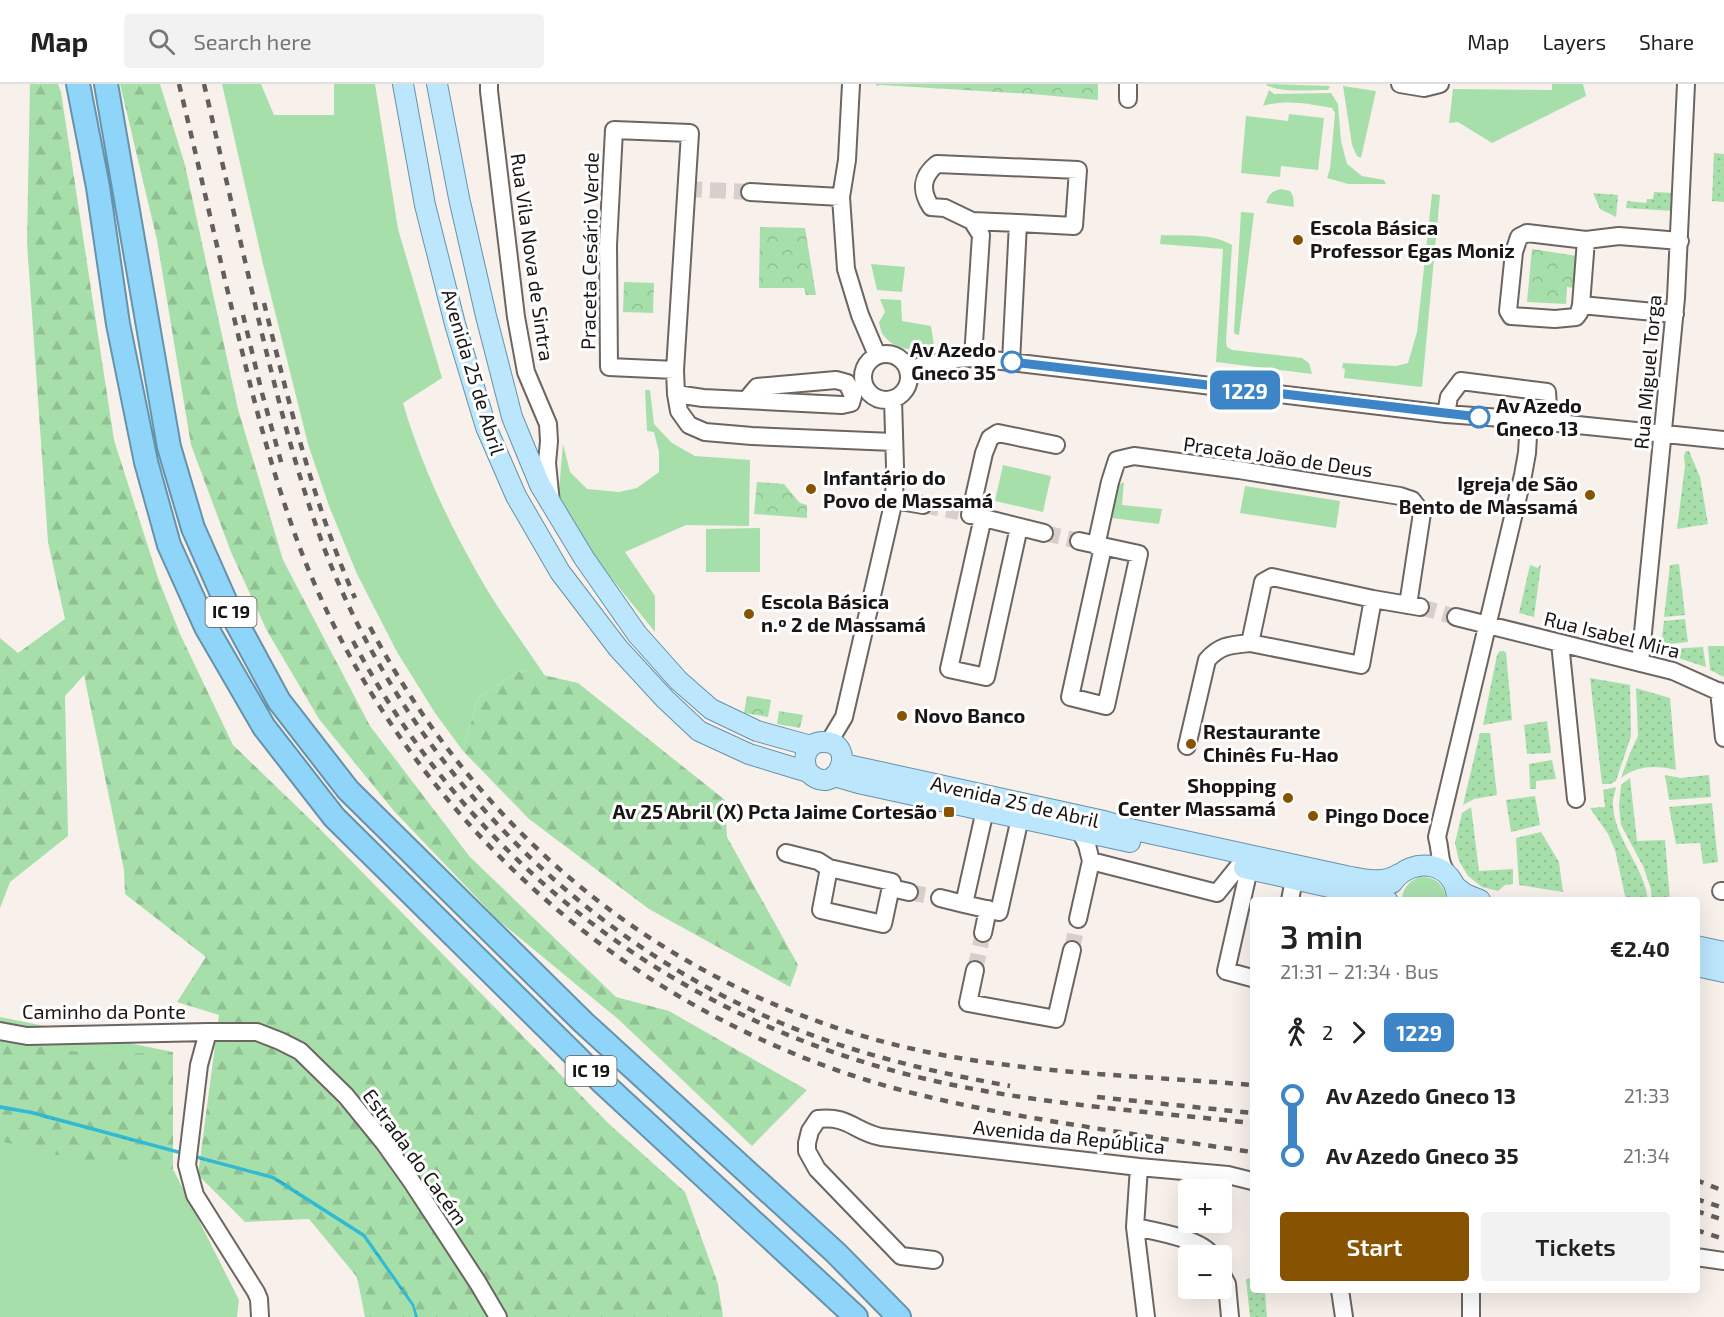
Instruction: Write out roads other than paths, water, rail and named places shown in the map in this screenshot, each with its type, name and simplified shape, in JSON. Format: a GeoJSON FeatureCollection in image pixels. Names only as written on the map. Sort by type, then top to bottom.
{"type":"FeatureCollection","features":[{"type":"Feature","properties":{"kind":"highway","name":"IC 19"},"geometry":{"type":"LineString","coordinates":[[78,84],[98,187],[120,336],[146,462],[166,534],[206,627],[264,727],[334,817],[603,1083],[856,1317]]}},
{"type":"Feature","properties":{"kind":"highway","name":"IC 19"},"geometry":{"type":"LineString","coordinates":[[106,84],[169,447],[194,528],[218,586],[279,701],[348,790],[584,1023],[836,1254],[899,1317]]}},
{"type":"Feature","properties":{"kind":"main road","name":"Avenida 25 de Abril"},"geometry":{"type":"LineString","coordinates":[[403,84],[425,205],[455,324],[486,427],[516,496],[560,572],[618,648],[665,699],[699,731],[749,754],[808,772],[818,778],[829,779],[838,769]]}},
{"type":"Feature","properties":{"kind":"main road","name":"Avenida 25 de Abril"},"geometry":{"type":"LineString","coordinates":[[437,84],[483,306],[512,417],[540,485],[551,504],[584,558],[637,634],[679,681],[711,709],[757,731],[820,744]]}},
{"type":"Feature","properties":{"kind":"main road"},"geometry":{"type":"LineString","coordinates":[[808,772],[804,761],[807,750],[820,744],[839,750],[838,769]]}},
{"type":"Feature","properties":{"kind":"main road","name":"Avenida 25 de Abril"},"geometry":{"type":"LineString","coordinates":[[838,769],[858,783],[1375,897]]}},
{"type":"Feature","properties":{"kind":"main road","name":"Avenida 25 de Abril"},"geometry":{"type":"LineString","coordinates":[[838,769],[1141,831],[1335,874],[1385,881],[1407,870]]}},
{"type":"Feature","properties":{"kind":"main road"},"geometry":{"type":"LineString","coordinates":[[1388,897],[1393,882],[1407,870],[1425,865],[1443,871],[1454,888],[1472,897]]}},
{"type":"Feature","properties":{"kind":"main road"},"geometry":{"type":"LineString","coordinates":[[1700,947],[1724,952]]}},
{"type":"Feature","properties":{"kind":"main road"},"geometry":{"type":"LineString","coordinates":[[1700,967],[1724,972]]}},
{"type":"Feature","properties":{"kind":"street","name":"Rua Vila Nova de Sintra"},"geometry":{"type":"LineString","coordinates":[[489,84],[516,317],[526,372],[548,424],[547,463],[551,504]]}},
{"type":"Feature","properties":{"kind":"street"},"geometry":{"type":"LineString","coordinates":[[851,84],[847,160],[841,197],[846,269],[860,315],[877,355]]}},
{"type":"Feature","properties":{"kind":"street"},"geometry":{"type":"LineString","coordinates":[[1400,84],[1424,88],[1440,84]]}},
{"type":"Feature","properties":{"kind":"street","name":"Rua Miguel Torga"},"geometry":{"type":"LineString","coordinates":[[1640,663],[1675,314],[1686,84]]}},
{"type":"Feature","properties":{"kind":"street","name":"Praceta Cesário Verde"},"geometry":{"type":"LineString","coordinates":[[615,130],[690,134],[675,370],[609,367],[608,245],[615,130]]}},
{"type":"Feature","properties":{"kind":"street"},"geometry":{"type":"LineString","coordinates":[[937,164],[1078,170],[1074,226],[1018,223],[972,221],[945,208],[931,207],[925,197],[924,182],[927,172],[937,164]]}},
{"type":"Feature","properties":{"kind":"street"},"geometry":{"type":"LineString","coordinates":[[750,192],[841,197]]}},
{"type":"Feature","properties":{"kind":"street"},"geometry":{"type":"LineString","coordinates":[[972,221],[981,235],[973,358]]}},
{"type":"Feature","properties":{"kind":"street"},"geometry":{"type":"LineString","coordinates":[[1011,362],[1018,223]]}},
{"type":"Feature","properties":{"kind":"street"},"geometry":{"type":"LineString","coordinates":[[1593,239],[1581,305],[1576,317],[1568,319],[1511,316],[1508,311],[1514,252],[1519,237],[1527,233],[1593,239],[1620,236],[1680,237]]}},
{"type":"Feature","properties":{"kind":"street"},"geometry":{"type":"LineString","coordinates":[[1581,305],[1675,314]]}},
{"type":"Feature","properties":{"kind":"street"},"geometry":{"type":"LineString","coordinates":[[676,394],[703,398],[842,405],[851,403],[856,383],[866,366],[877,355],[892,354],[904,362],[910,376],[905,391],[893,399],[878,398],[856,383]]}},
{"type":"Feature","properties":{"kind":"street"},"geometry":{"type":"LineString","coordinates":[[908,369],[973,358],[1446,414],[1724,440]]}},
{"type":"Feature","properties":{"kind":"street"},"geometry":{"type":"LineString","coordinates":[[675,370],[679,411],[689,425],[705,432],[894,442]]}},
{"type":"Feature","properties":{"kind":"street"},"geometry":{"type":"LineString","coordinates":[[1446,414],[1449,397],[1461,381],[1547,392],[1549,423]]}},
{"type":"Feature","properties":{"kind":"street"},"geometry":{"type":"LineString","coordinates":[[820,744],[844,717],[894,500],[893,399]]}},
{"type":"Feature","properties":{"kind":"street"},"geometry":{"type":"LineString","coordinates":[[1454,888],[1440,858],[1437,837],[1523,475],[1527,453],[1528,420]]}},
{"type":"Feature","properties":{"kind":"street"},"geometry":{"type":"LineString","coordinates":[[1019,526],[986,677],[949,669],[970,515],[984,453],[990,438],[998,433],[1056,445]]}},
{"type":"Feature","properties":{"kind":"street","name":"Praceta João de Deus"},"geometry":{"type":"LineString","coordinates":[[1080,541],[1100,547],[1139,554],[1106,706],[1070,697],[1100,547],[1110,482],[1117,460],[1134,456],[1239,470],[1400,496],[1412,500],[1422,513],[1414,606],[1373,599]]}},
{"type":"Feature","properties":{"kind":"street"},"geometry":{"type":"LineString","coordinates":[[894,500],[923,505]]}},
{"type":"Feature","properties":{"kind":"street"},"geometry":{"type":"LineString","coordinates":[[970,515],[1044,532]]}},
{"type":"Feature","properties":{"kind":"street"},"geometry":{"type":"LineString","coordinates":[[1187,746],[1207,660],[1215,650],[1250,643],[1361,665],[1373,599],[1272,578],[1263,582],[1250,643]]}},
{"type":"Feature","properties":{"kind":"street","name":"Rua Isabel Mira"},"geometry":{"type":"LineString","coordinates":[[1456,617],[1673,671],[1721,693]]}},
{"type":"Feature","properties":{"kind":"street"},"geometry":{"type":"LineString","coordinates":[[1560,644],[1576,799]]}},
{"type":"Feature","properties":{"kind":"street"},"geometry":{"type":"LineString","coordinates":[[1721,693],[1724,738]]}},
{"type":"Feature","properties":{"kind":"street"},"geometry":{"type":"LineString","coordinates":[[964,904],[986,810]]}},
{"type":"Feature","properties":{"kind":"street"},"geometry":{"type":"LineString","coordinates":[[940,898],[999,912],[1020,818]]}},
{"type":"Feature","properties":{"kind":"street"},"geometry":{"type":"LineString","coordinates":[[1078,919],[1090,861],[1087,845],[1080,831]]}},
{"type":"Feature","properties":{"kind":"street"},"geometry":{"type":"LineString","coordinates":[[1407,870],[1424,859],[1437,837]]}},
{"type":"Feature","properties":{"kind":"street"},"geometry":{"type":"LineString","coordinates":[[786,853],[818,861],[829,868],[892,882],[884,924],[821,910],[829,868]]}},
{"type":"Feature","properties":{"kind":"street"},"geometry":{"type":"LineString","coordinates":[[1090,861],[1217,893],[1244,868]]}},
{"type":"Feature","properties":{"kind":"street"},"geometry":{"type":"LineString","coordinates":[[1244,868],[1226,971],[1250,977]]}},
{"type":"Feature","properties":{"kind":"street"},"geometry":{"type":"LineString","coordinates":[[1291,897],[1294,880]]}},
{"type":"Feature","properties":{"kind":"street"},"geometry":{"type":"LineString","coordinates":[[891,888],[909,892]]}},
{"type":"Feature","properties":{"kind":"street"},"geometry":{"type":"LineString","coordinates":[[983,933],[987,909]]}},
{"type":"Feature","properties":{"kind":"street"},"geometry":{"type":"LineString","coordinates":[[975,970],[969,1003],[1056,1019],[1072,950]]}},
{"type":"Feature","properties":{"kind":"street","name":"Caminho da Ponte"},"geometry":{"type":"LineString","coordinates":[[0,1031],[27,1036],[208,1032]]}},
{"type":"Feature","properties":{"kind":"street"},"geometry":{"type":"LineString","coordinates":[[208,1032],[199,1065],[187,1165],[195,1195],[256,1292],[259,1299],[260,1317]]}},
{"type":"Feature","properties":{"kind":"street","name":"Estrada do Cacém"},"geometry":{"type":"LineString","coordinates":[[208,1032],[257,1032],[300,1051],[321,1071],[385,1144],[424,1200],[498,1317]]}},
{"type":"Feature","properties":{"kind":"street","name":"Avenida da República"},"geometry":{"type":"LineString","coordinates":[[934,1260],[902,1256],[817,1169],[807,1151],[808,1134],[818,1119],[831,1117],[841,1119],[873,1136],[1228,1175],[1250,1180]]}},
{"type":"Feature","properties":{"kind":"street"},"geometry":{"type":"LineString","coordinates":[[1139,1167],[1136,1227],[1146,1317]]}},
{"type":"Feature","properties":{"kind":"street"},"geometry":{"type":"LineString","coordinates":[[1136,1227],[1176,1235],[1198,1245]]}},
{"type":"Feature","properties":{"kind":"street"},"geometry":{"type":"LineString","coordinates":[[1700,1258],[1724,1261]]}},
{"type":"Feature","properties":{"kind":"street"},"geometry":{"type":"LineString","coordinates":[[1340,1293],[1344,1317]]}},
{"type":"Feature","properties":{"kind":"street"},"geometry":{"type":"LineString","coordinates":[[1471,1293],[1472,1317]]}},
{"type":"Feature","properties":{"kind":"street"},"geometry":{"type":"LineString","coordinates":[[1228,1299],[1230,1317]]}},
{"type":"Feature","properties":{"kind":"water"},"geometry":{"type":"Polygon","coordinates":[[[0,1105],[33,1111],[274,1176],[365,1234],[414,1304],[418,1317],[415,1317],[412,1306],[363,1237],[272,1179],[30,1114],[0,1109],[0,1105]]]}},
{"type":"Feature","properties":{"kind":"tunnel"},"geometry":{"type":"LineString","coordinates":[[686,189],[750,192]]}},
{"type":"Feature","properties":{"kind":"tunnel"},"geometry":{"type":"LineString","coordinates":[[923,505],[959,512]]}},
{"type":"Feature","properties":{"kind":"tunnel"},"geometry":{"type":"LineString","coordinates":[[1044,533],[1079,541]]}},
{"type":"Feature","properties":{"kind":"tunnel"},"geometry":{"type":"LineString","coordinates":[[1420,607],[1456,617]]}},
{"type":"Feature","properties":{"kind":"tunnel"},"geometry":{"type":"LineString","coordinates":[[909,892],[940,898]]}},
{"type":"Feature","properties":{"kind":"tunnel"},"geometry":{"type":"LineString","coordinates":[[1072,950],[1078,919]]}},
{"type":"Feature","properties":{"kind":"tunnel"},"geometry":{"type":"LineString","coordinates":[[975,970],[983,933]]}},
{"type":"Feature","properties":{"kind":"railway"},"geometry":{"type":"LineString","coordinates":[[179,84],[258,416],[283,501],[303,556],[344,645],[394,728],[452,805],[518,875],[592,938],[672,992],[757,1038],[848,1074],[902,1090],[985,1109],[1250,1152]]}},
{"type":"Feature","properties":{"kind":"railway"},"geometry":{"type":"LineString","coordinates":[[204,84],[275,385],[297,465],[323,545],[357,623],[399,697],[448,767],[504,831],[565,889],[633,941],[705,986],[781,1023],[837,1044],[923,1068],[1010,1086]]}},
{"type":"Feature","properties":{"kind":"railway"},"geometry":{"type":"LineString","coordinates":[[264,303],[314,489],[355,598]]}},
{"type":"Feature","properties":{"kind":"railway"},"geometry":{"type":"LineString","coordinates":[[243,315],[283,469]]}},
{"type":"Feature","properties":{"kind":"railway"},"geometry":{"type":"LineString","coordinates":[[370,627],[418,707],[473,781],[535,847],[604,906],[679,956],[760,998],[846,1031],[937,1054],[1055,1070],[1250,1085]]}},
{"type":"Feature","properties":{"kind":"railway"},"geometry":{"type":"LineString","coordinates":[[353,641],[402,722],[458,797],[521,864],[592,923],[668,975],[749,1018],[835,1053],[926,1079],[1048,1101],[1250,1123]]}},
{"type":"Feature","properties":{"kind":"railway"},"geometry":{"type":"LineString","coordinates":[[1097,1097],[1250,1113]]}},
{"type":"Feature","properties":{"kind":"railway"},"geometry":{"type":"LineString","coordinates":[[1700,1182],[1724,1191]]}},
{"type":"Feature","properties":{"kind":"railway"},"geometry":{"type":"LineString","coordinates":[[1700,1200],[1724,1208]]}},
{"type":"Feature","properties":{"kind":"railway"},"geometry":{"type":"LineString","coordinates":[[1700,1212],[1724,1220]]}},
{"type":"Feature","properties":{"kind":"railway"},"geometry":{"type":"LineString","coordinates":[[1700,1231],[1724,1239]]}},
{"type":"Feature","properties":{"kind":"place","name":"Escola Básica Professor Egas Moniz"},"geometry":{"type":"Point","coordinates":[1298,240]}},
{"type":"Feature","properties":{"kind":"place","name":"Av Azedo Gneco 35"},"geometry":{"type":"Point","coordinates":[1012,362]}},
{"type":"Feature","properties":{"kind":"place","name":"Av Azedo Gneco 13"},"geometry":{"type":"Point","coordinates":[1479,417]}},
{"type":"Feature","properties":{"kind":"place","name":"Infantário do Povo de Massamá"},"geometry":{"type":"Point","coordinates":[811,489]}},
{"type":"Feature","properties":{"kind":"place","name":"Igreja de São Bento de Massamá"},"geometry":{"type":"Point","coordinates":[1590,495]}},
{"type":"Feature","properties":{"kind":"place","name":"Escola Básica n.º 2 de Massamá"},"geometry":{"type":"Point","coordinates":[749,614]}},
{"type":"Feature","properties":{"kind":"place","name":"Novo Banco"},"geometry":{"type":"Point","coordinates":[902,716]}},
{"type":"Feature","properties":{"kind":"place","name":"Restaurante Chinês Fu-Hao"},"geometry":{"type":"Point","coordinates":[1191,744]}},
{"type":"Feature","properties":{"kind":"place","name":"Shopping Center Massamá"},"geometry":{"type":"Point","coordinates":[1288,798]}},
{"type":"Feature","properties":{"kind":"place","name":"Av 25 Abril (X) Pcta Jaime Cortesão"},"geometry":{"type":"Point","coordinates":[949,812]}},
{"type":"Feature","properties":{"kind":"place","name":"Pingo Doce"},"geometry":{"type":"Point","coordinates":[1313,816]}}]}
